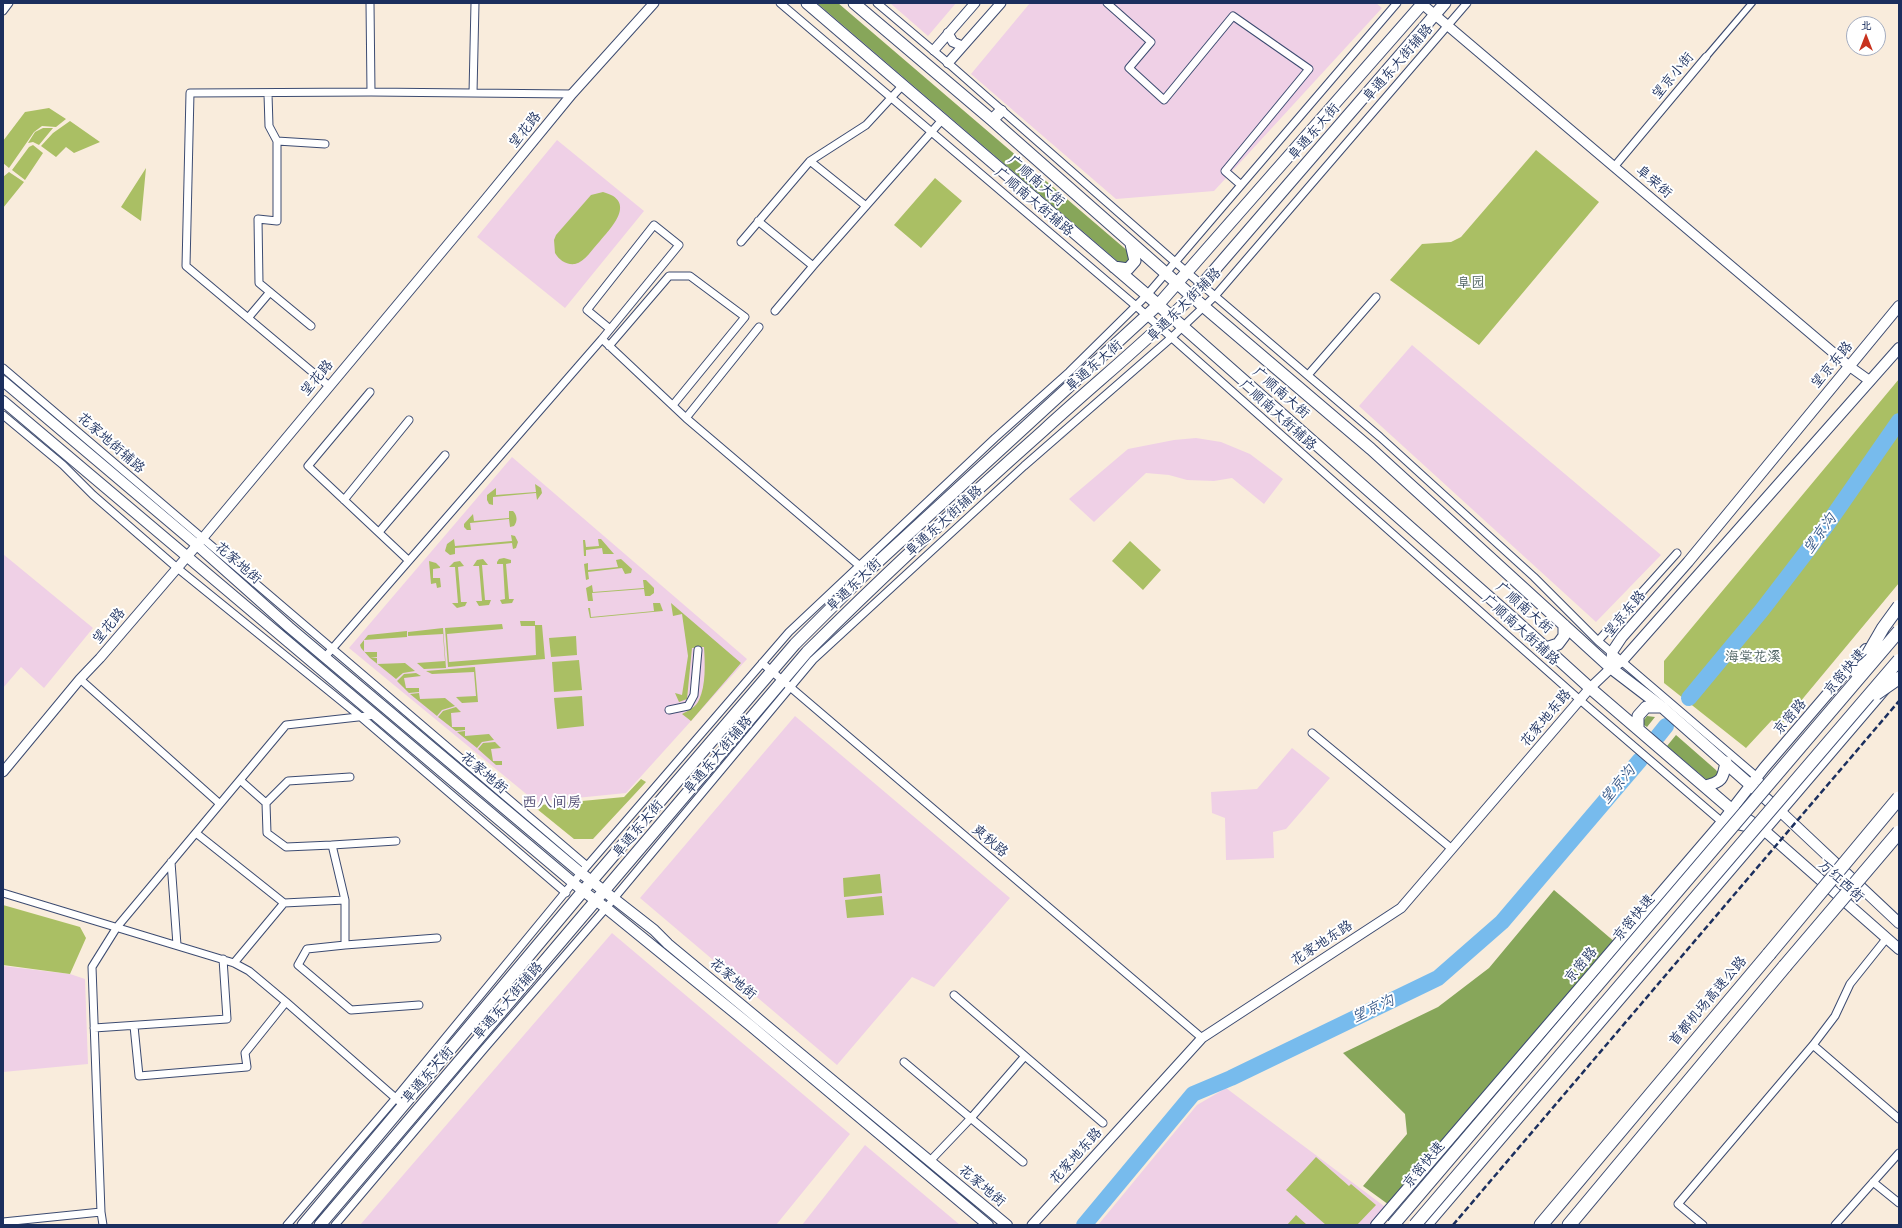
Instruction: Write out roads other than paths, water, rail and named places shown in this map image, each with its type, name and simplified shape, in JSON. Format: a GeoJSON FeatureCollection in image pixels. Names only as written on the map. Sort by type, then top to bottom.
{"type":"FeatureCollection","features":[{"type":"Feature","properties":{"kind":"highway"},"geometry":{"type":"LineString","coordinates":[[1846,692],[1869,650],[1899,606]]}},
{"type":"Feature","properties":{"kind":"highway","name":"京密快速"},"geometry":{"type":"LineString","coordinates":[[1393,1225],[1899,631]]}},
{"type":"Feature","properties":{"kind":"highway"},"geometry":{"type":"LineString","coordinates":[[1415,1225],[1899,660]]}},
{"type":"Feature","properties":{"kind":"highway"},"geometry":{"type":"LineString","coordinates":[[1862,704],[1899,678]]}},
{"type":"Feature","properties":{"kind":"highway","name":"首都机场高速公路"},"geometry":{"type":"LineString","coordinates":[[1541,1225],[1899,798]]}},
{"type":"Feature","properties":{"kind":"highway"},"geometry":{"type":"LineString","coordinates":[[1569,1225],[1899,832]]}},
{"type":"Feature","properties":{"kind":"main road","name":"广顺南大街"},"geometry":{"type":"LineString","coordinates":[[807,3],[1147,295],[1590,688],[1615,708],[1638,730],[1732,810],[1765,831]]}},
{"type":"Feature","properties":{"kind":"main road","name":"广顺南大街"},"geometry":{"type":"LineString","coordinates":[[854,3],[992,120],[1131,244],[1166,272],[1203,306],[1371,449],[1611,668],[1662,707],[1726,762],[1754,781],[1781,812]]}},
{"type":"Feature","properties":{"kind":"main road","name":"阜通东大街"},"geometry":{"type":"LineString","coordinates":[[303,1225],[400,1102],[592,881],[770,671],[863,569],[1158,305],[1422,3]]}},
{"type":"Feature","properties":{"kind":"main road","name":"阜通东大街"},"geometry":{"type":"LineString","coordinates":[[320,1225],[596,900],[787,685],[807,652],[882,579],[1022,449],[1160,327],[1192,296],[1445,3]]}},
{"type":"Feature","properties":{"kind":"main road"},"geometry":{"type":"LineString","coordinates":[[992,120],[1001,110]]}},
{"type":"Feature","properties":{"kind":"main road"},"geometry":{"type":"LineString","coordinates":[[1113,267],[1128,269],[1136,261],[1131,244]]}},
{"type":"Feature","properties":{"kind":"main road","name":"望京东路"},"geometry":{"type":"LineString","coordinates":[[1611,668],[1612,652],[1622,637],[1688,562],[1899,306]]}},
{"type":"Feature","properties":{"kind":"main road","name":"望京东路"},"geometry":{"type":"LineString","coordinates":[[1611,668],[1622,661],[1899,348]]}},
{"type":"Feature","properties":{"kind":"main road","name":"花家地街"},"geometry":{"type":"LineString","coordinates":[[3,381],[199,542],[325,658],[584,870],[592,881],[1007,1225]]}},
{"type":"Feature","properties":{"kind":"main road","name":"花家地街"},"geometry":{"type":"LineString","coordinates":[[3,401],[573,883],[751,1026],[988,1225]]}},
{"type":"Feature","properties":{"kind":"main road","name":"京密路"},"geometry":{"type":"LineString","coordinates":[[1376,1225],[1722,822],[1754,781],[1899,612]]}},
{"type":"Feature","properties":{"kind":"main road"},"geometry":{"type":"LineString","coordinates":[[1546,648],[1558,644],[1564,636],[1564,625]]}},
{"type":"Feature","properties":{"kind":"main road"},"geometry":{"type":"LineString","coordinates":[[1427,1225],[1765,831],[1899,672]]}},
{"type":"Feature","properties":{"kind":"main road"},"geometry":{"type":"LineString","coordinates":[[1638,730],[1638,716],[1646,707],[1662,707]]}},
{"type":"Feature","properties":{"kind":"main road"},"geometry":{"type":"LineString","coordinates":[[1705,786],[1717,784],[1723,777],[1726,762]]}},
{"type":"Feature","properties":{"kind":"main road","name":"万红西街"},"geometry":{"type":"LineString","coordinates":[[1781,812],[1899,923]]}},
{"type":"Feature","properties":{"kind":"main road","name":"万红西街"},"geometry":{"type":"LineString","coordinates":[[1765,831],[1899,949]]}},
{"type":"Feature","properties":{"kind":"street"},"geometry":{"type":"LineString","coordinates":[[3,11],[9,3]]}},
{"type":"Feature","properties":{"kind":"street"},"geometry":{"type":"LineString","coordinates":[[370,3],[371,92]]}},
{"type":"Feature","properties":{"kind":"street"},"geometry":{"type":"LineString","coordinates":[[473,93],[475,3]]}},
{"type":"Feature","properties":{"kind":"street","name":"望花路"},"geometry":{"type":"LineString","coordinates":[[3,772],[80,679],[100,658],[176,567],[199,542],[486,200],[572,94],[654,3]]}},
{"type":"Feature","properties":{"kind":"street","name":"广顺南大街辅路"},"geometry":{"type":"LineString","coordinates":[[780,3],[1136,306],[1580,700],[1722,822],[1765,831]]}},
{"type":"Feature","properties":{"kind":"street"},"geometry":{"type":"LineString","coordinates":[[877,3],[934,50],[1186,272],[1380,437],[1534,577],[1598,641],[1754,781]]}},
{"type":"Feature","properties":{"kind":"street"},"geometry":{"type":"LineString","coordinates":[[934,50],[975,3]]}},
{"type":"Feature","properties":{"kind":"street"},"geometry":{"type":"LineString","coordinates":[[948,63],[1001,3]]}},
{"type":"Feature","properties":{"kind":"street"},"geometry":{"type":"LineString","coordinates":[[1107,3],[1151,42],[1129,68],[1164,100],[1233,16],[1309,69],[1225,171],[1241,185]]}},
{"type":"Feature","properties":{"kind":"street","name":"阜通东大街辅路"},"geometry":{"type":"LineString","coordinates":[[287,1225],[400,1102],[573,883],[789,632],[863,569],[995,438],[1069,372],[1147,295],[1397,3]]}},
{"type":"Feature","properties":{"kind":"street","name":"阜荣街"},"geometry":{"type":"LineString","coordinates":[[1422,3],[1849,366],[1870,381]]}},
{"type":"Feature","properties":{"kind":"street","name":"阜通东大街辅路"},"geometry":{"type":"LineString","coordinates":[[335,1225],[606,908],[787,685],[872,604],[1024,466],[1171,338],[1215,296],[1467,3]]}},
{"type":"Feature","properties":{"kind":"street","name":"望京小街"},"geometry":{"type":"LineString","coordinates":[[1614,166],[1752,3]]}},
{"type":"Feature","properties":{"kind":"street"},"geometry":{"type":"LineString","coordinates":[[948,33],[953,42],[962,46]]}},
{"type":"Feature","properties":{"kind":"street"},"geometry":{"type":"LineString","coordinates":[[741,242],[810,161],[866,125],[902,86]]}},
{"type":"Feature","properties":{"kind":"street"},"geometry":{"type":"LineString","coordinates":[[329,386],[186,266],[190,94],[371,92],[572,94]]}},
{"type":"Feature","properties":{"kind":"street"},"geometry":{"type":"LineString","coordinates":[[268,94],[269,126],[277,141],[277,221],[258,219],[260,283],[310,326]]}},
{"type":"Feature","properties":{"kind":"street"},"geometry":{"type":"LineString","coordinates":[[776,311],[812,266],[942,120]]}},
{"type":"Feature","properties":{"kind":"street"},"geometry":{"type":"LineString","coordinates":[[277,141],[325,144]]}},
{"type":"Feature","properties":{"kind":"street"},"geometry":{"type":"LineString","coordinates":[[810,161],[866,206]]}},
{"type":"Feature","properties":{"kind":"street"},"geometry":{"type":"LineString","coordinates":[[758,222],[812,266]]}},
{"type":"Feature","properties":{"kind":"street"},"geometry":{"type":"LineString","coordinates":[[325,658],[408,560],[610,330],[679,245],[654,225],[586,310],[610,330]]}},
{"type":"Feature","properties":{"kind":"street"},"geometry":{"type":"LineString","coordinates":[[609,346],[669,276],[690,276],[745,317],[673,405]]}},
{"type":"Feature","properties":{"kind":"street"},"geometry":{"type":"LineString","coordinates":[[248,318],[270,292]]}},
{"type":"Feature","properties":{"kind":"street"},"geometry":{"type":"LineString","coordinates":[[1308,375],[1376,297]]}},
{"type":"Feature","properties":{"kind":"street"},"geometry":{"type":"LineString","coordinates":[[686,418],[759,327]]}},
{"type":"Feature","properties":{"kind":"street"},"geometry":{"type":"LineString","coordinates":[[602,339],[686,418],[863,569]]}},
{"type":"Feature","properties":{"kind":"street","name":"花家地街辅路"},"geometry":{"type":"LineString","coordinates":[[3,368],[199,542],[332,649],[584,870]]}},
{"type":"Feature","properties":{"kind":"street"},"geometry":{"type":"LineString","coordinates":[[370,392],[308,466],[408,560]]}},
{"type":"Feature","properties":{"kind":"street"},"geometry":{"type":"LineString","coordinates":[[3,415],[63,465],[94,495],[176,567],[361,717],[566,893]]}},
{"type":"Feature","properties":{"kind":"street"},"geometry":{"type":"LineString","coordinates":[[344,500],[409,420]]}},
{"type":"Feature","properties":{"kind":"street"},"geometry":{"type":"LineString","coordinates":[[379,532],[445,455]]}},
{"type":"Feature","properties":{"kind":"street"},"geometry":{"type":"LineString","coordinates":[[1598,641],[1676,553]]}},
{"type":"Feature","properties":{"kind":"street"},"geometry":{"type":"LineString","coordinates":[[669,710],[688,706],[694,695],[698,650]]}},
{"type":"Feature","properties":{"kind":"street","name":"爽秋路"},"geometry":{"type":"LineString","coordinates":[[762,663],[1202,1038]]}},
{"type":"Feature","properties":{"kind":"street","name":"花家地东路"},"geometry":{"type":"LineString","coordinates":[[1032,1225],[1202,1038],[1401,908],[1590,688],[1611,668]]}},
{"type":"Feature","properties":{"kind":"street"},"geometry":{"type":"LineString","coordinates":[[80,679],[220,804]]}},
{"type":"Feature","properties":{"kind":"street"},"geometry":{"type":"LineString","coordinates":[[104,1225],[101,1212],[92,967],[117,927],[286,725],[376,715]]}},
{"type":"Feature","properties":{"kind":"street"},"geometry":{"type":"LineString","coordinates":[[1312,733],[1452,849]]}},
{"type":"Feature","properties":{"kind":"street"},"geometry":{"type":"LineString","coordinates":[[678,748],[684,753]]}},
{"type":"Feature","properties":{"kind":"street"},"geometry":{"type":"LineString","coordinates":[[266,803],[288,781],[350,777]]}},
{"type":"Feature","properties":{"kind":"street"},"geometry":{"type":"LineString","coordinates":[[240,780],[266,803],[268,833],[286,847],[396,841]]}},
{"type":"Feature","properties":{"kind":"street"},"geometry":{"type":"LineString","coordinates":[[196,833],[284,903],[345,900]]}},
{"type":"Feature","properties":{"kind":"street"},"geometry":{"type":"LineString","coordinates":[[332,845],[345,900],[345,945]]}},
{"type":"Feature","properties":{"kind":"street"},"geometry":{"type":"LineString","coordinates":[[171,862],[177,945]]}},
{"type":"Feature","properties":{"kind":"street"},"geometry":{"type":"LineString","coordinates":[[3,893],[234,963],[249,971],[400,1102]]}},
{"type":"Feature","properties":{"kind":"street"},"geometry":{"type":"LineString","coordinates":[[234,963],[284,903]]}},
{"type":"Feature","properties":{"kind":"street"},"geometry":{"type":"LineString","coordinates":[[419,1005],[351,1010],[298,965],[307,949],[437,938]]}},
{"type":"Feature","properties":{"kind":"street"},"geometry":{"type":"LineString","coordinates":[[1703,1225],[1678,1204],[1813,1045],[1835,1016],[1850,984],[1886,939]]}},
{"type":"Feature","properties":{"kind":"street"},"geometry":{"type":"LineString","coordinates":[[94,1028],[227,1019],[223,959]]}},
{"type":"Feature","properties":{"kind":"street"},"geometry":{"type":"LineString","coordinates":[[954,995],[1102,1123]]}},
{"type":"Feature","properties":{"kind":"street"},"geometry":{"type":"LineString","coordinates":[[134,1026],[139,1076],[247,1067],[245,1053],[286,1002]]}},
{"type":"Feature","properties":{"kind":"street"},"geometry":{"type":"LineString","coordinates":[[1813,1045],[1899,1119]]}},
{"type":"Feature","properties":{"kind":"street"},"geometry":{"type":"LineString","coordinates":[[930,1161],[971,1118],[1025,1056]]}},
{"type":"Feature","properties":{"kind":"street"},"geometry":{"type":"LineString","coordinates":[[904,1062],[1023,1162]]}},
{"type":"Feature","properties":{"kind":"street"},"geometry":{"type":"LineString","coordinates":[[1835,1225],[1899,1153]]}},
{"type":"Feature","properties":{"kind":"street"},"geometry":{"type":"LineString","coordinates":[[1873,1182],[1899,1203]]}},
{"type":"Feature","properties":{"kind":"street"},"geometry":{"type":"LineString","coordinates":[[3,1222],[101,1212]]}},
{"type":"Feature","properties":{"kind":"waterway","name":"望京沟"},"geometry":{"type":"LineString","coordinates":[[1689,698],[1762,610],[1824,529],[1899,421]]}},
{"type":"Feature","properties":{"kind":"waterway","name":"望京沟"},"geometry":{"type":"LineString","coordinates":[[1658,736],[1666,726]]}},
{"type":"Feature","properties":{"kind":"waterway","name":"望京沟"},"geometry":{"type":"LineString","coordinates":[[1084,1225],[1193,1094],[1231,1078],[1438,978],[1502,922],[1640,760]]}},
{"type":"Feature","properties":{"kind":"railway"},"geometry":{"type":"LineString","coordinates":[[1453,1225],[1899,701]]}},
{"type":"Feature","properties":{"kind":"district","name":"西八间房"},"geometry":{"type":"Point","coordinates":[552,803]}},
{"type":"Feature","properties":{"kind":"park label","name":"阜园"},"geometry":{"type":"Point","coordinates":[1471,283]}},
{"type":"Feature","properties":{"kind":"park label","name":"海棠花溪"},"geometry":{"type":"Point","coordinates":[1753,657]}}]}
